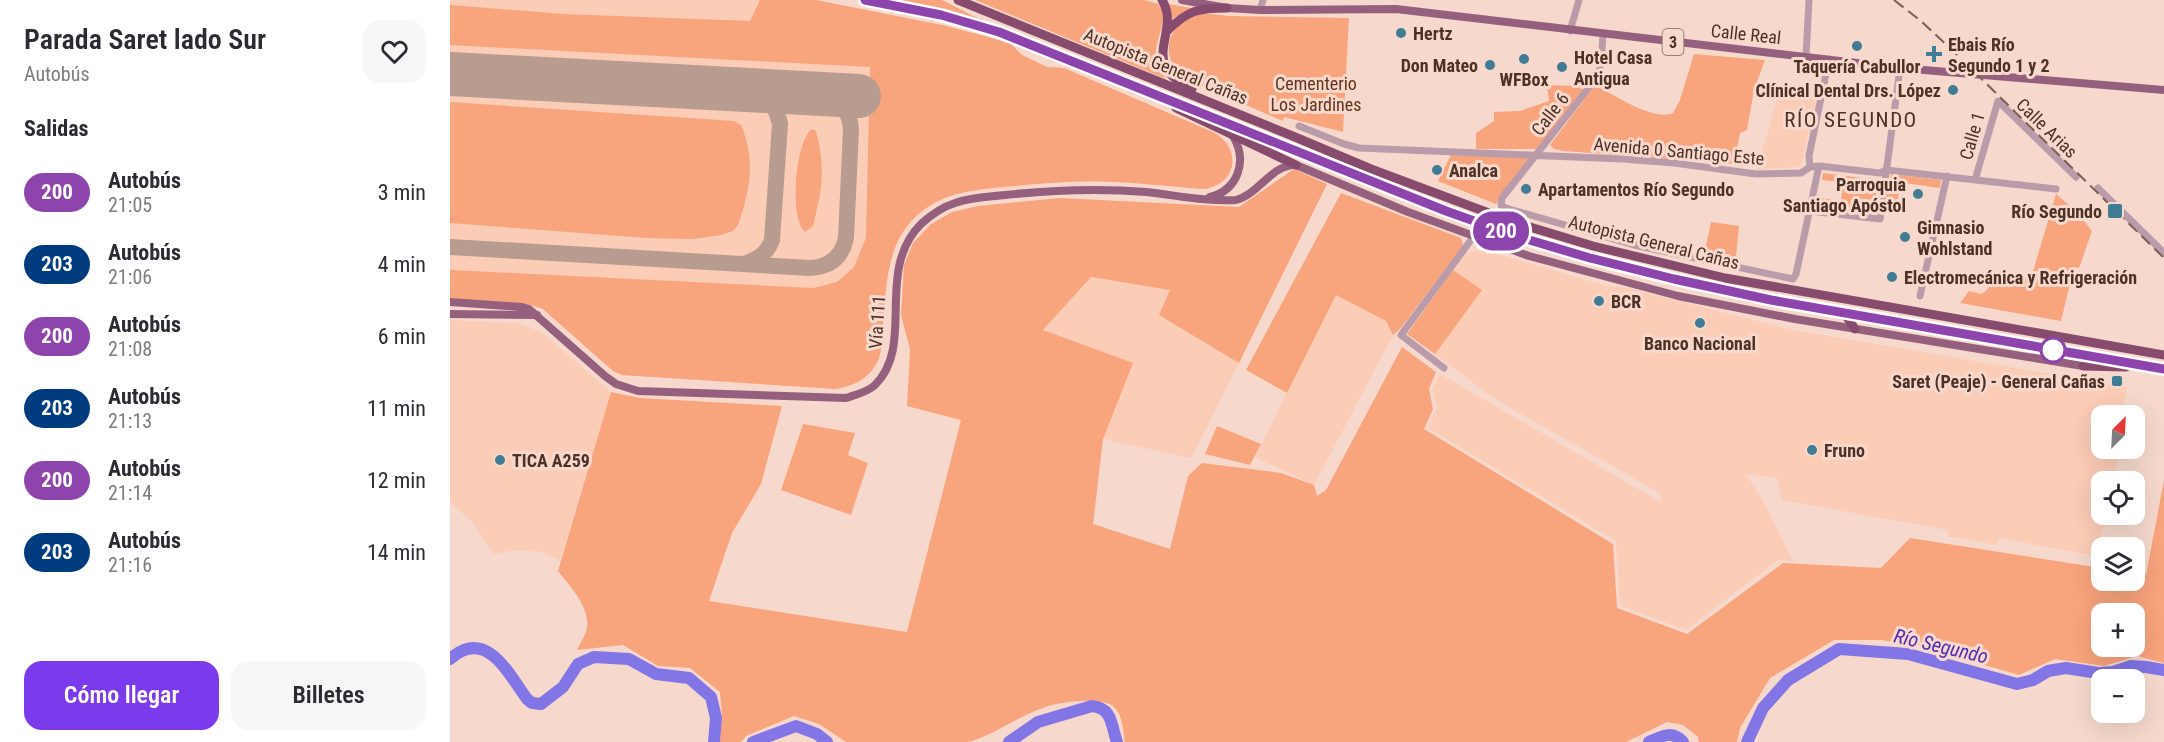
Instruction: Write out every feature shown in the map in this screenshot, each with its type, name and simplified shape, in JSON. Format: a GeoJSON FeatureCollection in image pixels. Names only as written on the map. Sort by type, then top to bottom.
{"type":"FeatureCollection","features":[{"type":"Feature","properties":{"kind":"highway","name":"Autopista General Cañas"},"geometry":{"type":"LineString","coordinates":[[866,0],[941,15],[999,32],[1407,196],[1516,236],[1590,258],[1771,300],[2164,369]]}},
{"type":"Feature","properties":{"kind":"highway","name":"Autopista General Cañas"},"geometry":{"type":"LineString","coordinates":[[958,0],[1371,169],[1513,222],[1593,246],[1725,278],[2164,355]]}},
{"type":"Feature","properties":{"kind":"highway"},"geometry":{"type":"LineString","coordinates":[[1162,0],[1168,16],[1163,57],[1174,78],[1183,85],[1295,136]]}},
{"type":"Feature","properties":{"kind":"highway"},"geometry":{"type":"LineString","coordinates":[[1165,32],[1192,11],[1202,8],[1227,8]]}},
{"type":"Feature","properties":{"kind":"highway"},"geometry":{"type":"LineString","coordinates":[[1103,73],[1296,165]]}},
{"type":"Feature","properties":{"kind":"highway"},"geometry":{"type":"LineString","coordinates":[[1844,313],[1855,329]]}},
{"type":"Feature","properties":{"kind":"highway"},"geometry":{"type":"LineString","coordinates":[[2083,366],[2151,367]]}},
{"type":"Feature","properties":{"kind":"main road","name":"Calle Real"},"geometry":{"type":"LineString","coordinates":[[1182,0],[1227,8],[1260,10],[1396,9],[1900,68],[2164,90]]}},
{"type":"Feature","properties":{"kind":"main road"},"geometry":{"type":"LineString","coordinates":[[1205,198],[1226,190],[1236,179],[1241,158],[1233,136]]}},
{"type":"Feature","properties":{"kind":"main road"},"geometry":{"type":"LineString","coordinates":[[1296,165],[1474,236],[1547,261],[1638,285],[1726,307],[2083,366]]}},
{"type":"Feature","properties":{"kind":"main road","name":"Vía 111"},"geometry":{"type":"LineString","coordinates":[[450,302],[522,307],[537,315],[616,384],[638,391],[846,398],[873,387],[888,366],[894,339],[894,300],[901,254],[909,238],[934,212],[969,199],[1068,190],[1107,190],[1228,201],[1241,199],[1282,167],[1296,165]]}},
{"type":"Feature","properties":{"kind":"main road"},"geometry":{"type":"LineString","coordinates":[[450,308],[466,308],[481,304]]}},
{"type":"Feature","properties":{"kind":"main road"},"geometry":{"type":"LineString","coordinates":[[450,314],[537,315]]}},
{"type":"Feature","properties":{"kind":"street"},"geometry":{"type":"LineString","coordinates":[[1260,10],[1263,0]]}},
{"type":"Feature","properties":{"kind":"street"},"geometry":{"type":"LineString","coordinates":[[1570,31],[1579,0]]}},
{"type":"Feature","properties":{"kind":"street"},"geometry":{"type":"LineString","coordinates":[[1806,56],[1809,0]]}},
{"type":"Feature","properties":{"kind":"street","name":"Calle 6"},"geometry":{"type":"LineString","coordinates":[[1603,35],[1598,76],[1502,198],[1501,204],[1506,208],[1634,245],[1788,279],[1795,277],[1810,211]]}},
{"type":"Feature","properties":{"kind":"street"},"geometry":{"type":"LineString","coordinates":[[1810,167],[1809,156],[1829,59]]}},
{"type":"Feature","properties":{"kind":"street"},"geometry":{"type":"LineString","coordinates":[[1819,166],[1810,211],[1880,219],[1900,68]]}},
{"type":"Feature","properties":{"kind":"street","name":"Calle Arias"},"geometry":{"type":"LineString","coordinates":[[1998,101],[2076,177]]}},
{"type":"Feature","properties":{"kind":"street","name":"Calle 1"},"geometry":{"type":"LineString","coordinates":[[1975,180],[1998,101]]}},
{"type":"Feature","properties":{"kind":"street","name":"Avenida 0 Santiago Este"},"geometry":{"type":"LineString","coordinates":[[1299,126],[1352,147],[1537,154],[1674,163],[1756,174],[1794,174],[1819,166],[1880,173],[1887,170],[2056,189]]}},
{"type":"Feature","properties":{"kind":"street","name":"Calle 1"},"geometry":{"type":"LineString","coordinates":[[1920,296],[1947,176]]}},
{"type":"Feature","properties":{"kind":"street"},"geometry":{"type":"LineString","coordinates":[[2098,188],[2164,253]]}},
{"type":"Feature","properties":{"kind":"street"},"geometry":{"type":"LineString","coordinates":[[1444,368],[1401,335],[1474,236]]}},
{"type":"Feature","properties":{"kind":"shaded area"},"geometry":{"type":"Polygon","coordinates":[[[450,0],[816,0],[942,25],[1011,44],[1022,55],[1047,67],[1064,68],[1215,133],[1229,144],[1232,166],[1229,176],[1222,183],[1205,189],[1114,182],[1060,182],[957,193],[936,202],[914,219],[898,240],[887,275],[880,355],[872,371],[861,381],[849,386],[836,389],[622,375],[613,371],[543,309],[531,305],[450,300],[450,0]]]}},
{"type":"Feature","properties":{"kind":"shaded area"},"geometry":{"type":"Polygon","coordinates":[[[1780,89],[1817,96],[1801,167],[1757,169],[1780,89]]]}},
{"type":"Feature","properties":{"kind":"shaded area"},"geometry":{"type":"Polygon","coordinates":[[[1487,251],[1603,285],[1626,288],[1793,330],[2127,387],[2124,405],[2091,405],[2091,459],[2117,459],[2116,471],[2091,471],[2091,525],[2107,525],[2102,529],[2101,537],[2091,537],[2091,555],[1998,538],[1997,545],[1947,536],[1948,530],[1782,500],[1777,478],[1746,474],[1765,504],[1793,561],[1778,560],[1686,630],[1620,605],[1616,541],[1428,428],[1437,407],[1432,389],[1440,374],[1662,503],[1660,493],[1495,399],[1435,354],[1481,290],[1453,270],[1467,253],[1487,251]]]}},
{"type":"Feature","properties":{"kind":"shaded area"},"geometry":{"type":"Polygon","coordinates":[[[1090,277],[1170,290],[1159,315],[1239,363],[1191,458],[1103,439],[1132,363],[1043,331],[1090,277]]]}},
{"type":"Feature","properties":{"kind":"shaded area"},"geometry":{"type":"Polygon","coordinates":[[[1336,294],[1386,321],[1393,335],[1314,485],[1255,457],[1336,294]]]}},
{"type":"Feature","properties":{"kind":"shaded area"},"geometry":{"type":"Polygon","coordinates":[[[450,320],[518,323],[541,332],[611,392],[560,561],[542,552],[515,550],[494,554],[471,521],[450,502],[450,320]]]}},
{"type":"Feature","properties":{"kind":"green space"},"geometry":{"type":"Polygon","coordinates":[[[760,0],[816,0],[942,25],[1011,44],[1022,55],[1047,67],[1064,68],[1215,133],[1224,140],[1229,148],[1232,165],[1224,180],[1216,186],[1205,189],[1089,181],[1064,182],[975,190],[938,201],[921,211],[909,224],[893,253],[886,287],[881,348],[877,363],[860,381],[836,389],[622,375],[613,371],[543,309],[531,305],[450,300],[450,270],[814,288],[837,282],[854,267],[866,238],[870,67],[450,45],[450,5],[563,14],[750,21],[760,0]]]}},
{"type":"Feature","properties":{"kind":"green space"},"geometry":{"type":"Polygon","coordinates":[[[878,0],[942,0],[983,21],[878,0]]]}},
{"type":"Feature","properties":{"kind":"green space"},"geometry":{"type":"Polygon","coordinates":[[[975,0],[1144,0],[1158,4],[1162,10],[1163,22],[1156,56],[1166,79],[975,0]]]}},
{"type":"Feature","properties":{"kind":"green space"},"geometry":{"type":"Polygon","coordinates":[[[1169,4],[1191,8],[1172,19],[1169,4]]]}},
{"type":"Feature","properties":{"kind":"green space","name":"Cementerio Los Jardines"},"geometry":{"type":"Polygon","coordinates":[[[1202,13],[1229,16],[1349,18],[1343,132],[1284,117],[1283,121],[1183,78],[1170,58],[1171,36],[1183,21],[1202,13]]]}},
{"type":"Feature","properties":{"kind":"green space"},"geometry":{"type":"Polygon","coordinates":[[[1694,54],[1765,60],[1754,90],[1747,130],[1740,133],[1734,164],[1564,151],[1554,149],[1550,145],[1596,84],[1625,102],[1646,111],[1665,115],[1673,113],[1680,100],[1694,54]]]}},
{"type":"Feature","properties":{"kind":"green space"},"geometry":{"type":"Polygon","coordinates":[[[1547,85],[1578,86],[1583,90],[1538,149],[1476,149],[1476,133],[1494,121],[1494,112],[1520,111],[1549,101],[1547,85]]]}},
{"type":"Feature","properties":{"kind":"green space"},"geometry":{"type":"Polygon","coordinates":[[[450,102],[734,121],[741,125],[746,138],[750,163],[746,200],[738,225],[733,231],[721,235],[693,239],[647,238],[450,223],[450,102]]]}},
{"type":"Feature","properties":{"kind":"green space"},"geometry":{"type":"Polygon","coordinates":[[[812,129],[816,131],[819,145],[822,179],[813,226],[805,232],[797,212],[796,180],[801,148],[812,129]]]}},
{"type":"Feature","properties":{"kind":"green space"},"geometry":{"type":"Polygon","coordinates":[[[1451,155],[1532,158],[1496,204],[1438,181],[1451,155]]]}},
{"type":"Feature","properties":{"kind":"green space"},"geometry":{"type":"Polygon","coordinates":[[[1294,169],[1327,184],[1239,363],[1159,315],[1170,290],[1091,277],[1043,330],[1133,363],[1103,439],[1093,524],[1170,549],[1188,476],[1202,463],[1281,473],[1314,485],[1317,496],[1326,490],[1402,347],[1436,372],[1429,389],[1433,409],[1424,429],[1613,544],[1617,608],[1687,634],[1783,563],[1881,568],[1910,538],[2091,566],[2091,591],[2145,591],[2145,575],[2164,480],[2164,663],[2141,657],[2145,657],[2145,603],[2091,603],[2091,657],[2134,657],[2104,666],[2055,659],[2019,675],[1915,645],[1881,640],[1834,640],[1770,678],[1740,728],[1737,742],[1699,742],[1698,737],[1683,725],[1667,722],[1626,742],[1125,742],[1117,710],[1108,704],[1090,701],[1069,702],[1043,708],[968,742],[846,742],[819,724],[794,716],[746,736],[741,742],[720,742],[722,716],[720,692],[690,668],[658,666],[623,645],[577,650],[586,630],[587,619],[578,597],[558,571],[611,392],[640,398],[782,406],[761,484],[732,533],[709,601],[907,632],[961,420],[907,406],[910,349],[901,315],[904,265],[913,243],[931,224],[952,212],[978,206],[1060,198],[1239,207],[1294,169]]]}},
{"type":"Feature","properties":{"kind":"green space"},"geometry":{"type":"Polygon","coordinates":[[[1823,173],[1878,180],[1874,214],[1817,208],[1818,198],[1841,200],[1843,182],[1822,180],[1823,173]]]}},
{"type":"Feature","properties":{"kind":"green space"},"geometry":{"type":"Polygon","coordinates":[[[1891,174],[1941,180],[1940,188],[1897,182],[1898,200],[1886,200],[1891,174]]]}},
{"type":"Feature","properties":{"kind":"green space"},"geometry":{"type":"Polygon","coordinates":[[[1341,193],[1461,238],[1463,246],[1401,328],[1393,335],[1386,321],[1336,295],[1287,393],[1246,370],[1341,193]]]}},
{"type":"Feature","properties":{"kind":"green space"},"geometry":{"type":"Polygon","coordinates":[[[2056,194],[2076,211],[2092,231],[2079,268],[2074,267],[2061,321],[1960,303],[1969,291],[1981,294],[1987,290],[1993,277],[1999,276],[2002,271],[2031,278],[2056,194]]]}},
{"type":"Feature","properties":{"kind":"green space"},"geometry":{"type":"Polygon","coordinates":[[[1711,222],[1739,226],[1735,265],[1704,256],[1711,222]]]}},
{"type":"Feature","properties":{"kind":"green space"},"geometry":{"type":"Polygon","coordinates":[[[1453,270],[1482,290],[1435,354],[1407,334],[1453,270]]]}},
{"type":"Feature","properties":{"kind":"green space"},"geometry":{"type":"Polygon","coordinates":[[[803,424],[855,433],[848,455],[868,463],[851,515],[781,490],[803,424]]]}},
{"type":"Feature","properties":{"kind":"green space"},"geometry":{"type":"Polygon","coordinates":[[[1217,426],[1261,444],[1250,465],[1205,454],[1217,426]]]}},
{"type":"Feature","properties":{"kind":"waterway","name":"Río Segundo"},"geometry":{"type":"LineString","coordinates":[[450,659],[463,650],[475,648],[485,651],[504,666],[527,699],[532,703],[541,704],[563,687],[578,664],[594,657],[629,659],[656,674],[689,678],[711,697],[716,718],[714,742]]}},
{"type":"Feature","properties":{"kind":"waterway","name":"Río Segundo"},"geometry":{"type":"LineString","coordinates":[[1747,742],[1763,708],[1788,680],[1839,649],[1908,654],[2017,684],[2033,680],[2048,671],[2066,668],[2098,673],[2113,672],[2131,666],[2164,670]]}},
{"type":"Feature","properties":{"kind":"waterway","name":"Río Segundo"},"geometry":{"type":"LineString","coordinates":[[1009,742],[1038,722],[1092,706],[1099,707],[1108,714],[1117,742]]}},
{"type":"Feature","properties":{"kind":"waterway","name":"Río Segundo"},"geometry":{"type":"LineString","coordinates":[[753,742],[796,726],[817,734],[827,742]]}},
{"type":"Feature","properties":{"kind":"waterway","name":"Río Segundo"},"geometry":{"type":"LineString","coordinates":[[1649,742],[1671,735],[1683,742]]}},
{"type":"Feature","properties":{"kind":"taxiway"},"geometry":{"type":"LineString","coordinates":[[744,264],[761,255],[772,240],[780,124],[770,102],[748,90]]}},
{"type":"Feature","properties":{"kind":"taxiway"},"geometry":{"type":"LineString","coordinates":[[450,247],[810,268],[824,266],[842,251],[846,238],[851,130],[849,118],[844,109],[828,95]]}},
{"type":"Feature","properties":{"kind":"runway"},"geometry":{"type":"LineString","coordinates":[[450,74],[859,96]]}},
{"type":"Feature","properties":{"kind":"railway"},"geometry":{"type":"LineString","coordinates":[[1894,0],[1952,50],[2164,258]]}},
{"type":"Feature","properties":{"kind":"bus line","name":"200"},"geometry":{"type":"LineString","coordinates":[[865,0],[941,15],[999,32],[1446,211],[1516,236],[1590,258],[1771,300],[2164,369]]}},
{"type":"Feature","properties":{"kind":"place","name":"Hertz"},"geometry":{"type":"Point","coordinates":[1401,33]}},
{"type":"Feature","properties":{"kind":"place","name":"Taquería Cabullor"},"geometry":{"type":"Point","coordinates":[1857,46]}},
{"type":"Feature","properties":{"kind":"place","name":"Ebais Río Segundo 1 y 2"},"geometry":{"type":"Point","coordinates":[1934,54]}},
{"type":"Feature","properties":{"kind":"place","name":"WFBox"},"geometry":{"type":"Point","coordinates":[1524,59]}},
{"type":"Feature","properties":{"kind":"place","name":"Don Mateo"},"geometry":{"type":"Point","coordinates":[1490,65]}},
{"type":"Feature","properties":{"kind":"place","name":"Hotel Casa Antigua"},"geometry":{"type":"Point","coordinates":[1562,67]}},
{"type":"Feature","properties":{"kind":"place","name":"Clínical Dental Drs. López"},"geometry":{"type":"Point","coordinates":[1953,90]}},
{"type":"Feature","properties":{"kind":"place","name":"Analca"},"geometry":{"type":"Point","coordinates":[1437,170]}},
{"type":"Feature","properties":{"kind":"place","name":"Apartamentos Río Segundo"},"geometry":{"type":"Point","coordinates":[1526,189]}},
{"type":"Feature","properties":{"kind":"place","name":"Parroquia Santiago Apóstol"},"geometry":{"type":"Point","coordinates":[1918,194]}},
{"type":"Feature","properties":{"kind":"place","name":"Río Segundo"},"geometry":{"type":"Point","coordinates":[2115,211]}},
{"type":"Feature","properties":{"kind":"place","name":"Gimnasio Wohlstand"},"geometry":{"type":"Point","coordinates":[1905,237]}},
{"type":"Feature","properties":{"kind":"place","name":"Electromecánica y Refrigeración"},"geometry":{"type":"Point","coordinates":[1892,277]}},
{"type":"Feature","properties":{"kind":"place","name":"BCR"},"geometry":{"type":"Point","coordinates":[1599,301]}},
{"type":"Feature","properties":{"kind":"place","name":"Banco Nacional"},"geometry":{"type":"Point","coordinates":[1700,323]}},
{"type":"Feature","properties":{"kind":"place","name":"Saret (Peaje) - General Cañas"},"geometry":{"type":"Point","coordinates":[2117,381]}},
{"type":"Feature","properties":{"kind":"place","name":"Fruno"},"geometry":{"type":"Point","coordinates":[1812,450]}},
{"type":"Feature","properties":{"kind":"place","name":"TICA A259"},"geometry":{"type":"Point","coordinates":[500,460]}},
{"type":"Feature","properties":{"kind":"district","name":"RÍO SEGUNDO"},"geometry":{"type":"Point","coordinates":[1851,120]}}]}
